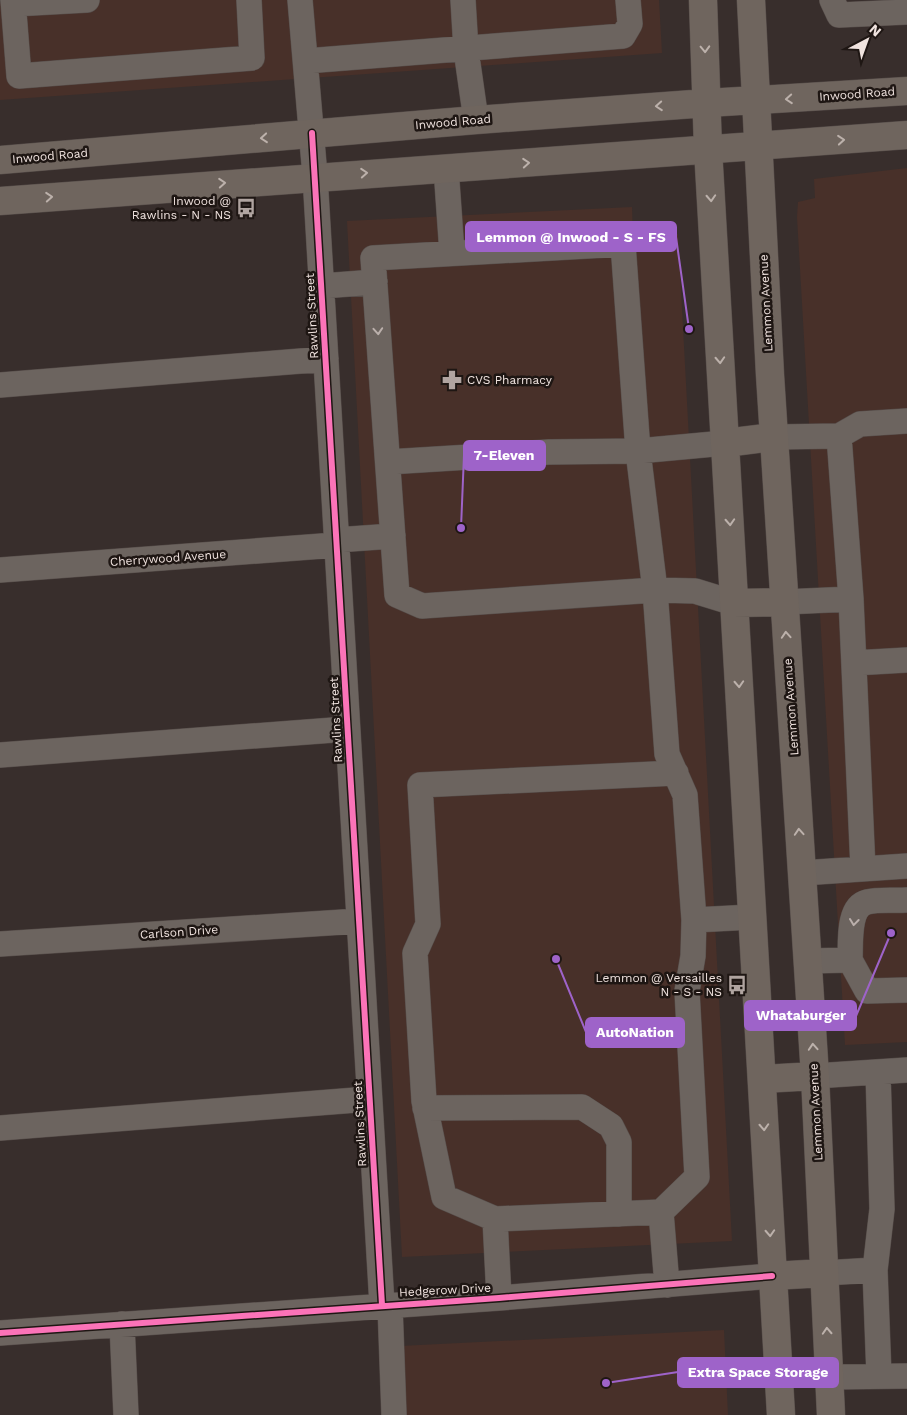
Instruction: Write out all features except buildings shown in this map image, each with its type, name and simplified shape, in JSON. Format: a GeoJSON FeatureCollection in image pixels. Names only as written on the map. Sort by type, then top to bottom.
{"type":"FeatureCollection","features":[{"type":"Feature","properties":{"kind":"main road"},"geometry":{"type":"LineString","coordinates":[[703,0],[708,149],[781,1415]]}},
{"type":"Feature","properties":{"kind":"main road","name":"Lemmon Avenue"},"geometry":{"type":"LineString","coordinates":[[751,0],[757,146],[774,437],[815,1076],[831,1415]]}},
{"type":"Feature","properties":{"kind":"main road","name":"Inwood Road"},"geometry":{"type":"LineString","coordinates":[[0,160],[707,102],[755,101],[907,91]]}},
{"type":"Feature","properties":{"kind":"main road"},"geometry":{"type":"LineString","coordinates":[[0,201],[316,176],[681,153],[708,149],[907,135]]}},
{"type":"Feature","properties":{"kind":"main road"},"geometry":{"type":"LineString","coordinates":[[725,443],[774,437]]}},
{"type":"Feature","properties":{"kind":"main road"},"geometry":{"type":"LineString","coordinates":[[734,603],[784,602]]}},
{"type":"Feature","properties":{"kind":"main road"},"geometry":{"type":"LineString","coordinates":[[762,1079],[815,1076]]}},
{"type":"Feature","properties":{"kind":"main road"},"geometry":{"type":"LineString","coordinates":[[772,1276],[824,1273]]}},
{"type":"Feature","properties":{"kind":"street"},"geometry":{"type":"LineString","coordinates":[[87,0],[13,2],[19,76],[252,58],[249,0]]}},
{"type":"Feature","properties":{"kind":"street","name":"Rawlins Street"},"geometry":{"type":"LineString","coordinates":[[300,0],[316,176],[369,1099],[394,1415]]}},
{"type":"Feature","properties":{"kind":"street"},"geometry":{"type":"LineString","coordinates":[[463,0],[466,50],[476,120]]}},
{"type":"Feature","properties":{"kind":"street"},"geometry":{"type":"LineString","coordinates":[[306,61],[466,50],[623,36],[630,24],[628,0]]}},
{"type":"Feature","properties":{"kind":"street"},"geometry":{"type":"LineString","coordinates":[[832,0],[838,15],[907,12]]}},
{"type":"Feature","properties":{"kind":"street"},"geometry":{"type":"LineString","coordinates":[[446,168],[452,253]]}},
{"type":"Feature","properties":{"kind":"street"},"geometry":{"type":"LineString","coordinates":[[676,773],[420,785],[428,924],[415,953],[425,1108],[444,1197],[494,1219],[661,1212],[697,1177],[688,991],[693,956],[694,920],[685,795],[676,773],[667,754],[655,590],[638,451],[623,244],[373,258],[397,595],[422,606],[655,590],[694,591],[734,603]]}},
{"type":"Feature","properties":{"kind":"street"},"geometry":{"type":"LineString","coordinates":[[322,286],[375,282]]}},
{"type":"Feature","properties":{"kind":"street"},"geometry":{"type":"LineString","coordinates":[[0,385],[326,359]]}},
{"type":"Feature","properties":{"kind":"street"},"geometry":{"type":"LineString","coordinates":[[774,437],[839,436],[860,424],[907,421]]}},
{"type":"Feature","properties":{"kind":"street"},"geometry":{"type":"LineString","coordinates":[[839,436],[851,599],[863,869]]}},
{"type":"Feature","properties":{"kind":"street"},"geometry":{"type":"LineString","coordinates":[[388,462],[549,452],[638,451],[725,443]]}},
{"type":"Feature","properties":{"kind":"street","name":"Cherrywood Avenue"},"geometry":{"type":"LineString","coordinates":[[0,570],[336,543],[393,536]]}},
{"type":"Feature","properties":{"kind":"street"},"geometry":{"type":"LineString","coordinates":[[784,602],[851,599]]}},
{"type":"Feature","properties":{"kind":"street"},"geometry":{"type":"LineString","coordinates":[[854,663],[907,660]]}},
{"type":"Feature","properties":{"kind":"street"},"geometry":{"type":"LineString","coordinates":[[0,755],[347,729]]}},
{"type":"Feature","properties":{"kind":"street"},"geometry":{"type":"LineString","coordinates":[[802,873],[907,866]]}},
{"type":"Feature","properties":{"kind":"street"},"geometry":{"type":"LineString","coordinates":[[907,900],[866,902],[859,907],[854,914],[850,960],[867,991],[907,990]]}},
{"type":"Feature","properties":{"kind":"street"},"geometry":{"type":"LineString","coordinates":[[694,920],[752,917]]}},
{"type":"Feature","properties":{"kind":"street","name":"Carlson Drive"},"geometry":{"type":"LineString","coordinates":[[0,944],[359,920]]}},
{"type":"Feature","properties":{"kind":"street"},"geometry":{"type":"LineString","coordinates":[[807,961],[850,960]]}},
{"type":"Feature","properties":{"kind":"street"},"geometry":{"type":"LineString","coordinates":[[815,1076],[907,1070]]}},
{"type":"Feature","properties":{"kind":"street"},"geometry":{"type":"LineString","coordinates":[[878,1072],[882,1209],[875,1270],[879,1376]]}},
{"type":"Feature","properties":{"kind":"street"},"geometry":{"type":"LineString","coordinates":[[0,1128],[369,1099]]}},
{"type":"Feature","properties":{"kind":"street"},"geometry":{"type":"LineString","coordinates":[[425,1108],[582,1107],[611,1126],[618,1142],[619,1214]]}},
{"type":"Feature","properties":{"kind":"street"},"geometry":{"type":"LineString","coordinates":[[661,1212],[667,1285]]}},
{"type":"Feature","properties":{"kind":"street"},"geometry":{"type":"LineString","coordinates":[[494,1219],[499,1298]]}},
{"type":"Feature","properties":{"kind":"street"},"geometry":{"type":"LineString","coordinates":[[824,1273],[875,1270]]}},
{"type":"Feature","properties":{"kind":"street","name":"Hedgerow Drive"},"geometry":{"type":"LineString","coordinates":[[0,1333],[499,1298],[772,1276]]}},
{"type":"Feature","properties":{"kind":"street"},"geometry":{"type":"LineString","coordinates":[[122,1324],[126,1415]]}},
{"type":"Feature","properties":{"kind":"street"},"geometry":{"type":"LineString","coordinates":[[829,1377],[907,1376]]}},
{"type":"Feature","properties":{"kind":"shaded area"},"geometry":{"type":"Polygon","coordinates":[[[0,0],[659,0],[662,53],[0,100],[0,0]]]}},
{"type":"Feature","properties":{"kind":"shaded area"},"geometry":{"type":"Polygon","coordinates":[[[907,168],[907,1042],[845,1045],[797,217],[798,202],[815,198],[814,179],[907,168]]]}},
{"type":"Feature","properties":{"kind":"shaded area"},"geometry":{"type":"Polygon","coordinates":[[[632,207],[633,236],[678,234],[732,1241],[402,1257],[347,221],[632,207]]]}},
{"type":"Feature","properties":{"kind":"shaded area"},"geometry":{"type":"Polygon","coordinates":[[[724,1330],[728,1415],[403,1415],[400,1346],[724,1330]]]}},
{"type":"Feature","properties":{"kind":"cycle path"},"geometry":{"type":"LineString","coordinates":[[312,133],[382,1305]]}},
{"type":"Feature","properties":{"kind":"cycle path"},"geometry":{"type":"LineString","coordinates":[[0,1333],[499,1298],[772,1276]]}},
{"type":"Feature","properties":{"kind":"place","name":"Inwood @ Rawlins - N - NS"},"geometry":{"type":"Point","coordinates":[246,208]}},
{"type":"Feature","properties":{"kind":"place","name":"Lemmon @ Inwood - S - FS"},"geometry":{"type":"Point","coordinates":[689,329]}},
{"type":"Feature","properties":{"kind":"place","name":"CVS Pharmacy"},"geometry":{"type":"Point","coordinates":[452,380]}},
{"type":"Feature","properties":{"kind":"place","name":"7-Eleven"},"geometry":{"type":"Point","coordinates":[461,528]}},
{"type":"Feature","properties":{"kind":"place","name":"Whataburger"},"geometry":{"type":"Point","coordinates":[891,933]}},
{"type":"Feature","properties":{"kind":"place","name":"AutoNation"},"geometry":{"type":"Point","coordinates":[556,959]}},
{"type":"Feature","properties":{"kind":"place","name":"Lemmon @ Versailles N - S - NS"},"geometry":{"type":"Point","coordinates":[737,985]}},
{"type":"Feature","properties":{"kind":"place","name":"Extra Space Storage"},"geometry":{"type":"Point","coordinates":[606,1383]}}]}
